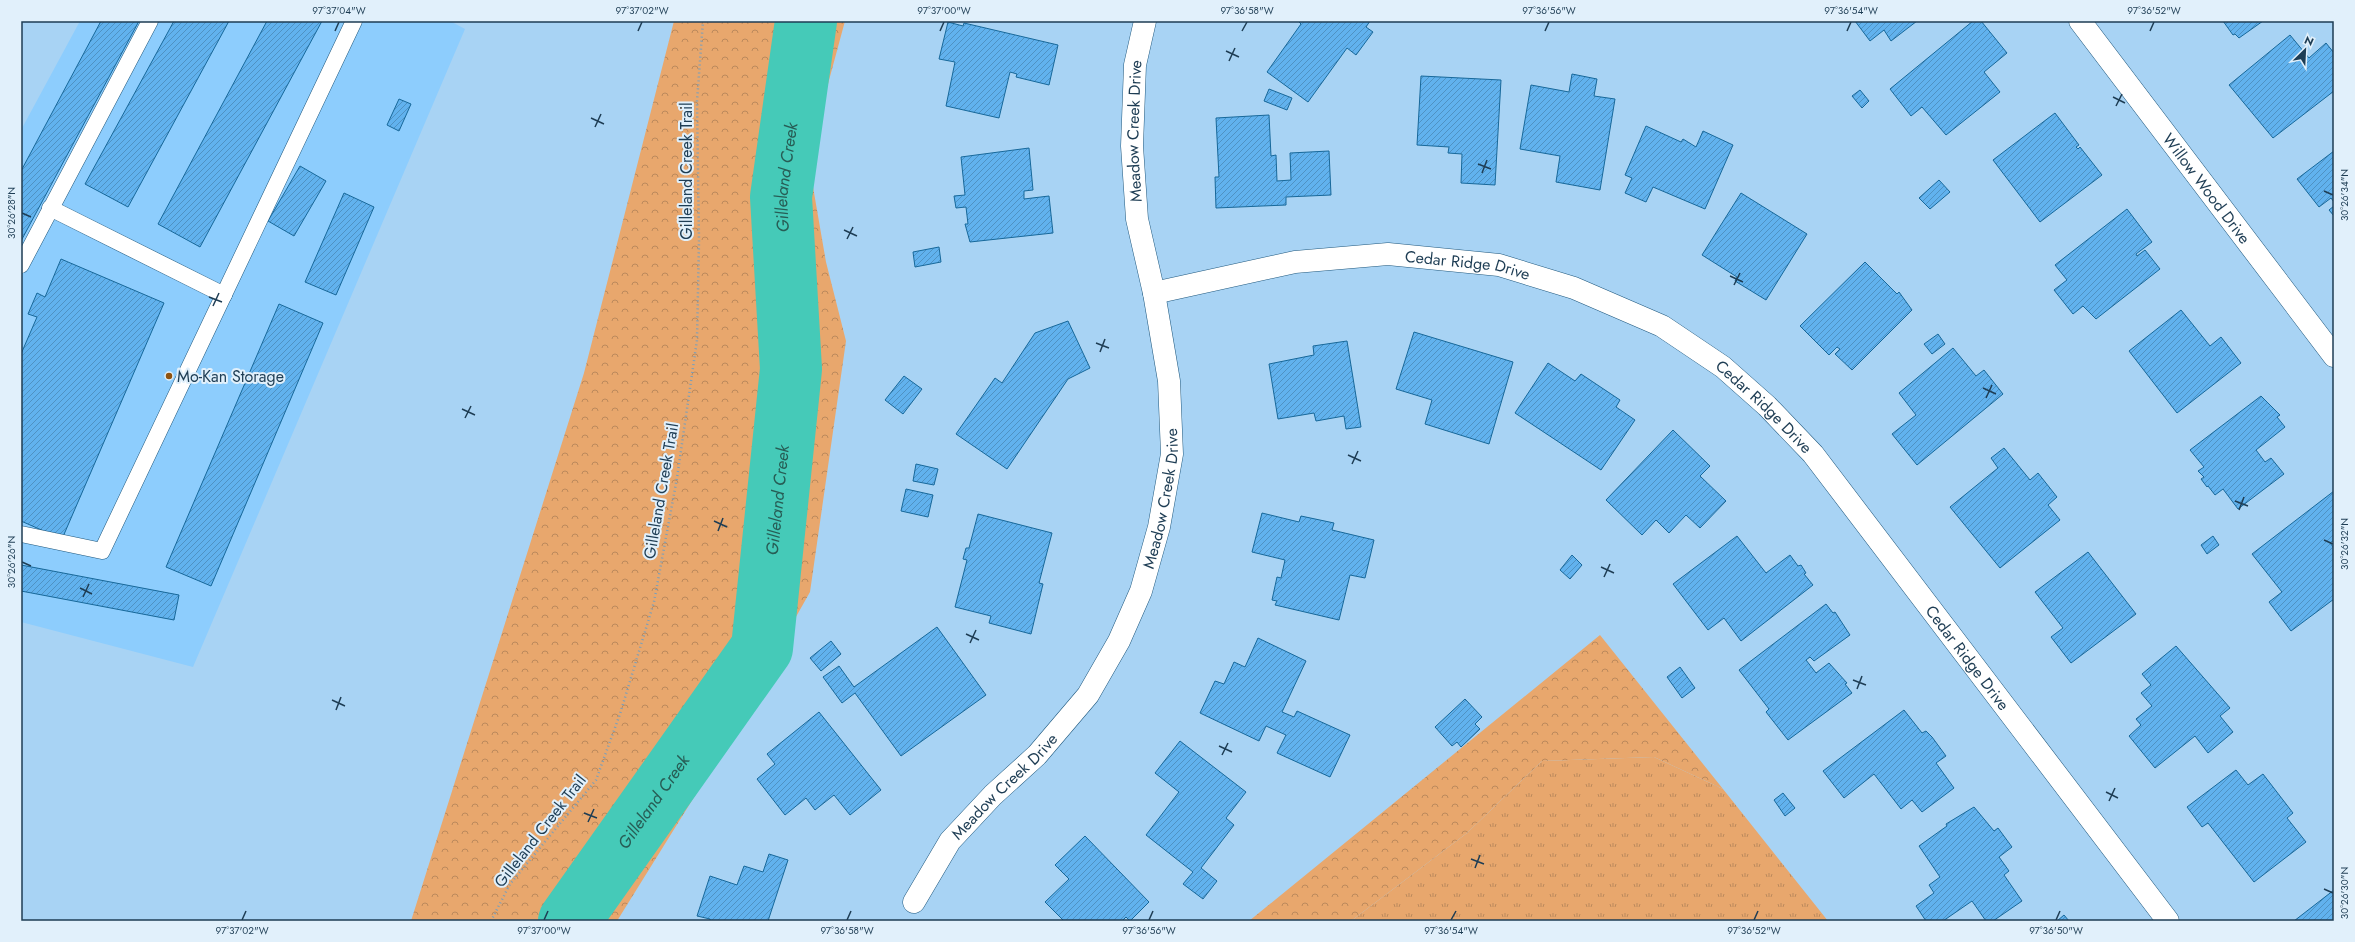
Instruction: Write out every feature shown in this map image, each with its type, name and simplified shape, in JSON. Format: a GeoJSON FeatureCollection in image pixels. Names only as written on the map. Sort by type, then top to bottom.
{"type":"FeatureCollection","features":[{"type":"Feature","properties":{"kind":"street","name":"Meadow Creek Drive"},"geometry":{"type":"LineString","coordinates":[[914,902],[950,841],[993,795],[1037,755],[1088,695],[1119,641],[1141,591],[1159,527],[1172,454],[1169,381],[1154,293],[1137,219],[1132,146],[1135,65],[1145,21]]}},
{"type":"Feature","properties":{"kind":"street","name":"Willow Wood Drive"},"geometry":{"type":"LineString","coordinates":[[2080,21],[2334,356]]}},
{"type":"Feature","properties":{"kind":"street","name":"Cedar Ridge Drive"},"geometry":{"type":"LineString","coordinates":[[1154,293],[1295,262],[1388,254],[1499,265],[1574,288],[1662,326],[1723,367],[1767,406],[1813,454],[2168,921]]}},
{"type":"Feature","properties":{"kind":"lane"},"geometry":{"type":"LineString","coordinates":[[21,264],[150,21]]}},
{"type":"Feature","properties":{"kind":"lane"},"geometry":{"type":"LineString","coordinates":[[21,534],[102,551],[354,21]]}},
{"type":"Feature","properties":{"kind":"lane"},"geometry":{"type":"LineString","coordinates":[[50,208],[224,295]]}},
{"type":"Feature","properties":{"kind":"path","name":"Gilleland Creek Trail"},"geometry":{"type":"LineString","coordinates":[[491,921],[510,884],[596,780],[620,714],[654,602],[677,478],[697,340],[699,241],[697,101],[703,21]]}},
{"type":"Feature","properties":{"kind":"shaded area","name":"Mo-Kan Storage"},"geometry":{"type":"Polygon","coordinates":[[[80,21],[450,21],[465,29],[193,667],[21,622],[21,130],[80,21]]]}},
{"type":"Feature","properties":{"kind":"green space"},"geometry":{"type":"Polygon","coordinates":[[[674,21],[845,21],[808,158],[826,262],[846,341],[810,592],[696,794],[617,921],[411,921],[584,373],[674,21]]]}},
{"type":"Feature","properties":{"kind":"green space"},"geometry":{"type":"Polygon","coordinates":[[[1600,635],[1723,789],[1654,757],[1542,761],[1467,833],[1351,921],[1249,921],[1600,635]]]}},
{"type":"Feature","properties":{"kind":"green space"},"geometry":{"type":"Polygon","coordinates":[[[1654,757],[1723,789],[1828,921],[1351,921],[1467,833],[1542,761],[1654,757]]]}},
{"type":"Feature","properties":{"kind":"water"},"geometry":{"type":"Polygon","coordinates":[[[625,794],[652,840],[597,921],[545,921],[625,794]]]}},
{"type":"Feature","properties":{"kind":"building"},"geometry":{"type":"Polygon","coordinates":[[[101,21],[139,21],[21,241],[21,171],[101,21]]]}},
{"type":"Feature","properties":{"kind":"building"},"geometry":{"type":"Polygon","coordinates":[[[174,21],[229,21],[128,207],[85,184],[174,21]]]}},
{"type":"Feature","properties":{"kind":"building"},"geometry":{"type":"Polygon","coordinates":[[[267,21],[322,21],[200,247],[158,224],[267,21]]]}},
{"type":"Feature","properties":{"kind":"building"},"geometry":{"type":"Polygon","coordinates":[[[1298,21],[1370,21],[1366,27],[1373,32],[1356,55],[1347,48],[1308,102],[1267,72],[1301,24],[1298,21]]]}},
{"type":"Feature","properties":{"kind":"building"},"geometry":{"type":"Polygon","coordinates":[[[1855,21],[1917,21],[1891,41],[1884,30],[1870,41],[1855,21]]]}},
{"type":"Feature","properties":{"kind":"building"},"geometry":{"type":"Polygon","coordinates":[[[1973,21],[1981,21],[2007,53],[1984,72],[2000,92],[1946,135],[1922,107],[1911,116],[1890,89],[1973,21]]]}},
{"type":"Feature","properties":{"kind":"building"},"geometry":{"type":"Polygon","coordinates":[[[2223,21],[2263,21],[2239,38],[2235,34],[2233,35],[2223,21]]]}},
{"type":"Feature","properties":{"kind":"building"},"geometry":{"type":"Polygon","coordinates":[[[948,22],[963,26],[964,23],[1058,45],[1049,85],[1016,77],[1017,74],[1010,72],[999,118],[946,106],[955,62],[939,59],[948,22]]]}},
{"type":"Feature","properties":{"kind":"building"},"geometry":{"type":"Polygon","coordinates":[[[2290,35],[2309,58],[2326,43],[2334,53],[2334,91],[2273,138],[2229,85],[2290,35]]]}},
{"type":"Feature","properties":{"kind":"building"},"geometry":{"type":"Polygon","coordinates":[[[1572,74],[1597,79],[1594,96],[1615,99],[1600,190],[1556,182],[1560,156],[1520,149],[1531,85],[1569,92],[1572,74]]]}},
{"type":"Feature","properties":{"kind":"building"},"geometry":{"type":"Polygon","coordinates":[[[1421,76],[1501,80],[1495,185],[1461,183],[1462,154],[1448,153],[1449,147],[1417,145],[1421,76]]]}},
{"type":"Feature","properties":{"kind":"building"},"geometry":{"type":"Polygon","coordinates":[[[1269,89],[1292,98],[1287,110],[1264,101],[1269,89]]]}},
{"type":"Feature","properties":{"kind":"building"},"geometry":{"type":"Polygon","coordinates":[[[1860,90],[1869,101],[1862,108],[1852,96],[1860,90]]]}},
{"type":"Feature","properties":{"kind":"building"},"geometry":{"type":"Polygon","coordinates":[[[399,99],[411,104],[399,131],[387,125],[399,99]]]}},
{"type":"Feature","properties":{"kind":"building"},"geometry":{"type":"Polygon","coordinates":[[[2055,113],[2079,145],[2076,147],[2078,149],[2080,147],[2102,175],[2040,222],[1993,160],[2055,113]]]}},
{"type":"Feature","properties":{"kind":"building"},"geometry":{"type":"Polygon","coordinates":[[[1269,115],[1271,156],[1276,155],[1277,181],[1291,180],[1290,153],[1329,151],[1331,195],[1286,197],[1286,205],[1216,208],[1215,177],[1219,177],[1216,118],[1269,115]]]}},
{"type":"Feature","properties":{"kind":"building"},"geometry":{"type":"Polygon","coordinates":[[[1646,126],[1681,142],[1683,139],[1696,147],[1703,131],[1733,145],[1705,209],[1653,187],[1646,202],[1625,193],[1632,178],[1625,175],[1646,126]]]}},
{"type":"Feature","properties":{"kind":"building"},"geometry":{"type":"Polygon","coordinates":[[[1029,148],[1033,190],[1024,191],[1024,199],[1049,196],[1053,233],[970,242],[965,224],[968,224],[966,207],[956,208],[954,196],[965,195],[961,157],[1029,148]]]}},
{"type":"Feature","properties":{"kind":"building"},"geometry":{"type":"Polygon","coordinates":[[[2334,151],[2334,202],[2331,198],[2319,207],[2297,179],[2334,151]]]}},
{"type":"Feature","properties":{"kind":"building"},"geometry":{"type":"Polygon","coordinates":[[[300,166],[326,181],[294,236],[268,221],[300,166]]]}},
{"type":"Feature","properties":{"kind":"building"},"geometry":{"type":"Polygon","coordinates":[[[1939,180],[1950,192],[1930,209],[1919,198],[1939,180]]]}},
{"type":"Feature","properties":{"kind":"building"},"geometry":{"type":"Polygon","coordinates":[[[344,193],[374,207],[336,295],[305,282],[344,193]]]}},
{"type":"Feature","properties":{"kind":"building"},"geometry":{"type":"Polygon","coordinates":[[[1741,193],[1807,234],[1766,300],[1735,281],[1737,277],[1702,255],[1741,193]]]}},
{"type":"Feature","properties":{"kind":"building"},"geometry":{"type":"Polygon","coordinates":[[[2334,206],[2334,216],[2329,210],[2334,206]]]}},
{"type":"Feature","properties":{"kind":"building"},"geometry":{"type":"Polygon","coordinates":[[[2127,209],[2152,242],[2136,254],[2137,256],[2145,250],[2160,269],[2096,319],[2083,306],[2073,314],[2054,290],[2067,280],[2055,265],[2127,209]]]}},
{"type":"Feature","properties":{"kind":"building"},"geometry":{"type":"Polygon","coordinates":[[[939,247],[941,262],[915,267],[913,252],[939,247]]]}},
{"type":"Feature","properties":{"kind":"building"},"geometry":{"type":"Polygon","coordinates":[[[61,259],[164,303],[62,539],[21,521],[21,354],[37,317],[28,314],[37,293],[45,297],[61,259]]]}},
{"type":"Feature","properties":{"kind":"building"},"geometry":{"type":"Polygon","coordinates":[[[1865,262],[1897,294],[1899,292],[1912,310],[1852,370],[1835,354],[1840,349],[1837,347],[1829,355],[1800,326],[1865,262]]]}},
{"type":"Feature","properties":{"kind":"building"},"geometry":{"type":"Polygon","coordinates":[[[279,304],[323,323],[211,586],[166,567],[279,304]]]}},
{"type":"Feature","properties":{"kind":"building"},"geometry":{"type":"Polygon","coordinates":[[[2181,310],[2210,346],[2221,337],[2241,363],[2177,413],[2129,351],[2181,310]]]}},
{"type":"Feature","properties":{"kind":"building"},"geometry":{"type":"Polygon","coordinates":[[[1068,321],[1090,368],[1068,379],[1007,469],[956,434],[995,378],[1002,383],[1035,333],[1068,321]]]}},
{"type":"Feature","properties":{"kind":"building"},"geometry":{"type":"Polygon","coordinates":[[[1414,332],[1513,362],[1489,444],[1425,424],[1432,400],[1396,389],[1414,332]]]}},
{"type":"Feature","properties":{"kind":"building"},"geometry":{"type":"Polygon","coordinates":[[[1938,334],[1945,344],[1932,354],[1924,344],[1938,334]]]}},
{"type":"Feature","properties":{"kind":"building"},"geometry":{"type":"Polygon","coordinates":[[[1347,341],[1361,427],[1346,429],[1344,416],[1316,421],[1314,413],[1278,419],[1269,364],[1314,355],[1313,346],[1347,341]]]}},
{"type":"Feature","properties":{"kind":"building"},"geometry":{"type":"Polygon","coordinates":[[[1953,348],[1976,376],[1984,370],[2003,394],[1917,465],[1892,434],[1916,415],[1899,393],[1953,348]]]}},
{"type":"Feature","properties":{"kind":"building"},"geometry":{"type":"Polygon","coordinates":[[[1548,363],[1575,381],[1581,374],[1620,400],[1616,407],[1635,420],[1601,470],[1515,413],[1548,363]]]}},
{"type":"Feature","properties":{"kind":"building"},"geometry":{"type":"Polygon","coordinates":[[[904,376],[922,389],[903,414],[885,400],[904,376]]]}},
{"type":"Feature","properties":{"kind":"building"},"geometry":{"type":"Polygon","coordinates":[[[2261,396],[2280,415],[2277,417],[2285,427],[2256,450],[2265,462],[2271,458],[2284,474],[2238,509],[2223,489],[2215,495],[2208,486],[2207,487],[2201,479],[2204,477],[2198,471],[2204,467],[2190,450],[2261,396]]]}},
{"type":"Feature","properties":{"kind":"building"},"geometry":{"type":"Polygon","coordinates":[[[1673,430],[1710,466],[1700,476],[1726,501],[1700,528],[1686,515],[1669,533],[1656,520],[1642,535],[1606,500],[1673,430]]]}},
{"type":"Feature","properties":{"kind":"building"},"geometry":{"type":"Polygon","coordinates":[[[2004,448],[2030,480],[2038,473],[2057,497],[2048,505],[2060,520],[2000,568],[1950,507],[1998,468],[1991,458],[2004,448]]]}},
{"type":"Feature","properties":{"kind":"building"},"geometry":{"type":"Polygon","coordinates":[[[916,464],[938,469],[934,485],[913,481],[916,464]]]}},
{"type":"Feature","properties":{"kind":"building"},"geometry":{"type":"Polygon","coordinates":[[[906,489],[933,495],[928,517],[901,511],[906,489]]]}},
{"type":"Feature","properties":{"kind":"building"},"geometry":{"type":"Polygon","coordinates":[[[2334,491],[2334,540],[2330,543],[2334,548],[2334,599],[2291,631],[2269,602],[2282,592],[2252,554],[2334,491]]]}},
{"type":"Feature","properties":{"kind":"building"},"geometry":{"type":"Polygon","coordinates":[[[1262,513],[1299,522],[1301,516],[1334,523],[1332,530],[1374,540],[1365,578],[1350,575],[1339,620],[1275,605],[1277,601],[1272,600],[1277,577],[1281,578],[1285,560],[1252,552],[1262,513]]]}},
{"type":"Feature","properties":{"kind":"building"},"geometry":{"type":"Polygon","coordinates":[[[978,514],[1052,533],[1039,583],[1043,584],[1031,634],[989,623],[991,616],[955,607],[967,560],[963,559],[966,548],[969,548],[978,514]]]}},
{"type":"Feature","properties":{"kind":"building"},"geometry":{"type":"Polygon","coordinates":[[[1737,536],[1766,573],[1790,555],[1798,566],[1801,565],[1806,573],[1804,574],[1813,585],[1741,641],[1724,618],[1708,630],[1673,584],[1737,536]]]}},
{"type":"Feature","properties":{"kind":"building"},"geometry":{"type":"Polygon","coordinates":[[[2213,536],[2219,545],[2207,554],[2201,545],[2213,536]]]}},
{"type":"Feature","properties":{"kind":"building"},"geometry":{"type":"Polygon","coordinates":[[[2088,552],[2136,614],[2071,663],[2051,637],[2063,628],[2035,592],[2088,552]]]}},
{"type":"Feature","properties":{"kind":"building"},"geometry":{"type":"Polygon","coordinates":[[[1572,555],[1582,565],[1570,579],[1560,570],[1572,555]]]}},
{"type":"Feature","properties":{"kind":"building"},"geometry":{"type":"Polygon","coordinates":[[[21,565],[179,595],[174,620],[21,591],[21,565]]]}},
{"type":"Feature","properties":{"kind":"building"},"geometry":{"type":"Polygon","coordinates":[[[1826,604],[1833,613],[1835,612],[1850,635],[1814,661],[1810,657],[1806,660],[1816,673],[1829,663],[1847,683],[1845,684],[1852,693],[1788,740],[1766,712],[1769,709],[1739,670],[1826,604]]]}},
{"type":"Feature","properties":{"kind":"building"},"geometry":{"type":"Polygon","coordinates":[[[937,627],[986,695],[901,756],[855,693],[842,703],[823,677],[839,666],[854,687],[937,627]]]}},
{"type":"Feature","properties":{"kind":"building"},"geometry":{"type":"Polygon","coordinates":[[[1258,638],[1306,661],[1282,712],[1294,717],[1297,711],[1350,735],[1330,777],[1277,753],[1286,735],[1266,726],[1259,741],[1200,713],[1215,681],[1224,684],[1234,662],[1245,667],[1258,638]]]}},
{"type":"Feature","properties":{"kind":"building"},"geometry":{"type":"Polygon","coordinates":[[[831,641],[841,654],[821,671],[810,658],[831,641]]]}},
{"type":"Feature","properties":{"kind":"building"},"geometry":{"type":"Polygon","coordinates":[[[2176,646],[2230,708],[2220,716],[2233,732],[2208,753],[2195,736],[2155,768],[2129,736],[2141,725],[2136,719],[2152,706],[2141,693],[2151,685],[2142,674],[2176,646]]]}},
{"type":"Feature","properties":{"kind":"building"},"geometry":{"type":"Polygon","coordinates":[[[1680,667],[1695,688],[1682,698],[1667,677],[1680,667]]]}},
{"type":"Feature","properties":{"kind":"building"},"geometry":{"type":"Polygon","coordinates":[[[1465,699],[1482,717],[1475,724],[1480,729],[1461,747],[1457,742],[1452,746],[1435,727],[1465,699]]]}},
{"type":"Feature","properties":{"kind":"building"},"geometry":{"type":"Polygon","coordinates":[[[1904,710],[1922,733],[1926,731],[1932,737],[1946,756],[1936,763],[1954,788],[1922,812],[1912,800],[1901,809],[1874,774],[1844,798],[1823,771],[1904,710]]]}},
{"type":"Feature","properties":{"kind":"building"},"geometry":{"type":"Polygon","coordinates":[[[819,712],[881,790],[850,815],[834,795],[815,810],[806,798],[785,815],[757,779],[775,764],[767,754],[819,712]]]}},
{"type":"Feature","properties":{"kind":"building"},"geometry":{"type":"Polygon","coordinates":[[[1180,741],[1246,792],[1226,818],[1234,825],[1201,868],[1217,881],[1203,899],[1183,884],[1193,872],[1146,835],[1179,792],[1155,773],[1180,741]]]}},
{"type":"Feature","properties":{"kind":"building"},"geometry":{"type":"Polygon","coordinates":[[[2236,770],[2248,785],[2263,774],[2293,813],[2287,818],[2306,842],[2254,882],[2208,823],[2202,827],[2187,807],[2236,770]]]}},
{"type":"Feature","properties":{"kind":"building"},"geometry":{"type":"Polygon","coordinates":[[[1783,793],[1795,808],[1785,816],[1774,800],[1783,793]]]}},
{"type":"Feature","properties":{"kind":"building"},"geometry":{"type":"Polygon","coordinates":[[[1974,807],[1994,831],[1998,828],[2012,847],[1999,857],[2009,871],[2004,875],[2022,901],[1993,921],[1986,921],[1972,901],[1943,921],[1926,921],[1916,906],[1934,893],[1929,885],[1940,877],[1919,846],[1947,826],[1946,824],[1974,807]]]}},
{"type":"Feature","properties":{"kind":"building"},"geometry":{"type":"Polygon","coordinates":[[[1085,836],[1149,902],[1130,921],[1126,917],[1122,921],[1064,921],[1045,902],[1069,879],[1055,865],[1085,836]]]}},
{"type":"Feature","properties":{"kind":"building"},"geometry":{"type":"Polygon","coordinates":[[[769,854],[788,860],[768,921],[710,921],[710,919],[697,916],[710,876],[737,885],[744,866],[763,872],[769,854]]]}},
{"type":"Feature","properties":{"kind":"building"},"geometry":{"type":"Polygon","coordinates":[[[2334,890],[2334,921],[2294,921],[2334,890]]]}},
{"type":"Feature","properties":{"kind":"building"},"geometry":{"type":"Polygon","coordinates":[[[2064,915],[2069,921],[2057,921],[2064,915]]]}},
{"type":"Feature","properties":{"kind":"waterway","name":"Gilleland Creek"},"geometry":{"type":"LineString","coordinates":[[569,921],[762,648],[791,369],[781,197],[806,21]]}},
{"type":"Feature","properties":{"kind":"place","name":"Mo-Kan Storage"},"geometry":{"type":"Point","coordinates":[169,376]}}]}
